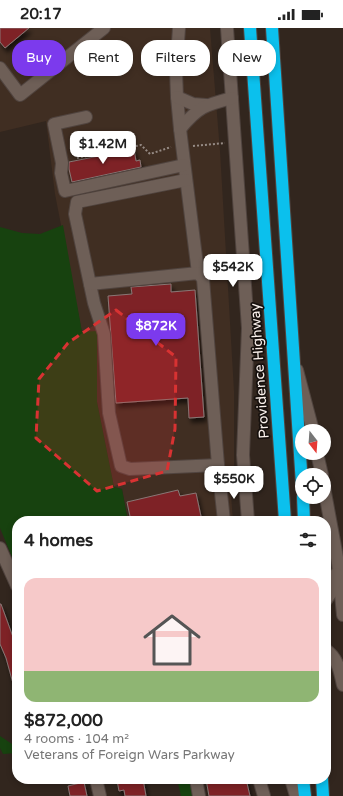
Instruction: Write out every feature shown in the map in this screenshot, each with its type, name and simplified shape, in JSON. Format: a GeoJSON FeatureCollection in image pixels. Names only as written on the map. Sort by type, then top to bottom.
{"type":"FeatureCollection","features":[{"type":"Feature","properties":{"kind":"highway","name":"Providence Highway"},"geometry":{"type":"LineString","coordinates":[[250,28],[285,516]]}},
{"type":"Feature","properties":{"kind":"highway"},"geometry":{"type":"LineString","coordinates":[[272,28],[301,468]]}},
{"type":"Feature","properties":{"kind":"highway"},"geometry":{"type":"LineString","coordinates":[[303,504],[304,516]]}},
{"type":"Feature","properties":{"kind":"highway"},"geometry":{"type":"LineString","coordinates":[[304,784],[305,796]]}},
{"type":"Feature","properties":{"kind":"highway"},"geometry":{"type":"LineString","coordinates":[[322,784],[322,796]]}},
{"type":"Feature","properties":{"kind":"street"},"geometry":{"type":"LineString","coordinates":[[0,68],[20,95],[104,28]]}},
{"type":"Feature","properties":{"kind":"street"},"geometry":{"type":"LineString","coordinates":[[179,28],[176,71],[177,97],[198,274]]}},
{"type":"Feature","properties":{"kind":"street"},"geometry":{"type":"LineString","coordinates":[[227,28],[248,328],[243,455],[248,516]]}},
{"type":"Feature","properties":{"kind":"street"},"geometry":{"type":"LineString","coordinates":[[177,97],[193,104],[206,105]]}},
{"type":"Feature","properties":{"kind":"street"},"geometry":{"type":"LineString","coordinates":[[180,129],[192,114],[206,105],[232,98]]}},
{"type":"Feature","properties":{"kind":"street"},"geometry":{"type":"LineString","coordinates":[[86,117],[54,124],[62,163],[61,174],[65,191],[184,164]]}},
{"type":"Feature","properties":{"kind":"street"},"geometry":{"type":"LineString","coordinates":[[186,180],[77,202],[75,214],[90,284],[104,334],[109,412],[121,466],[130,469],[218,466]]}},
{"type":"Feature","properties":{"kind":"street"},"geometry":{"type":"LineString","coordinates":[[90,284],[198,274],[203,278],[223,516]]}},
{"type":"Feature","properties":{"kind":"street"},"geometry":{"type":"LineString","coordinates":[[294,354],[311,424]]}},
{"type":"Feature","properties":{"kind":"street"},"geometry":{"type":"LineString","coordinates":[[327,504],[329,516]]}},
{"type":"Feature","properties":{"kind":"street"},"geometry":{"type":"LineString","coordinates":[[331,525],[338,563],[343,615]]}},
{"type":"Feature","properties":{"kind":"street"},"geometry":{"type":"LineString","coordinates":[[0,548],[12,575]]}},
{"type":"Feature","properties":{"kind":"street"},"geometry":{"type":"LineString","coordinates":[[331,592],[338,563]]}},
{"type":"Feature","properties":{"kind":"street"},"geometry":{"type":"LineString","coordinates":[[331,655],[335,659],[339,668],[343,685]]}},
{"type":"Feature","properties":{"kind":"street"},"geometry":{"type":"LineString","coordinates":[[97,784],[100,796]]}},
{"type":"Feature","properties":{"kind":"street"},"geometry":{"type":"LineString","coordinates":[[197,784],[199,796]]}},
{"type":"Feature","properties":{"kind":"street"},"geometry":{"type":"LineString","coordinates":[[260,784],[264,796]]}},
{"type":"Feature","properties":{"kind":"street"},"geometry":{"type":"LineString","coordinates":[[292,784],[296,796]]}},
{"type":"Feature","properties":{"kind":"path"},"geometry":{"type":"LineString","coordinates":[[191,146],[226,143]]}},
{"type":"Feature","properties":{"kind":"path"},"geometry":{"type":"LineString","coordinates":[[77,158],[141,145],[150,154],[174,147]]}},
{"type":"Feature","properties":{"kind":"highlighted area"},"geometry":{"type":"Polygon","coordinates":[[[116,310],[176,357],[175,429],[167,471],[97,491],[36,438],[39,379],[68,343],[116,310]]]}},
{"type":"Feature","properties":{"kind":"shaded area"},"geometry":{"type":"Polygon","coordinates":[[[0,28],[210,28],[220,151],[234,391],[234,477],[231,495],[233,516],[127,516],[122,489],[114,487],[97,402],[97,332],[82,333],[55,194],[46,121],[0,132],[0,28]]]}},
{"type":"Feature","properties":{"kind":"green space"},"geometry":{"type":"Polygon","coordinates":[[[63,225],[82,332],[97,331],[97,402],[114,487],[122,489],[127,516],[12,516],[12,557],[0,528],[0,227],[22,233],[40,234],[63,225]]]}},
{"type":"Feature","properties":{"kind":"green space"},"geometry":{"type":"Polygon","coordinates":[[[0,736],[12,744],[12,753],[3,754],[0,748],[0,736]]]}},
{"type":"Feature","properties":{"kind":"green space"},"geometry":{"type":"Polygon","coordinates":[[[178,784],[191,784],[194,796],[181,796],[178,784]]]}},
{"type":"Feature","properties":{"kind":"building"},"geometry":{"type":"Polygon","coordinates":[[[0,28],[29,28],[15,40],[12,40],[12,42],[5,48],[0,42],[0,28]]]}},
{"type":"Feature","properties":{"kind":"building"},"geometry":{"type":"Polygon","coordinates":[[[134,149],[136,161],[140,160],[141,167],[72,182],[69,162],[134,149]]]}},
{"type":"Feature","properties":{"kind":"building"},"geometry":{"type":"Polygon","coordinates":[[[171,284],[171,292],[195,290],[204,417],[189,418],[188,398],[116,403],[108,296],[132,294],[131,287],[171,284]]]}},
{"type":"Feature","properties":{"kind":"building"},"geometry":{"type":"Polygon","coordinates":[[[178,490],[180,496],[196,493],[201,516],[130,516],[127,502],[178,490]]]}},
{"type":"Feature","properties":{"kind":"building"},"geometry":{"type":"Polygon","coordinates":[[[1,604],[12,634],[12,680],[6,658],[0,644],[1,604]]]}},
{"type":"Feature","properties":{"kind":"building"},"geometry":{"type":"Polygon","coordinates":[[[84,784],[87,796],[70,796],[68,786],[84,784]]]}},
{"type":"Feature","properties":{"kind":"building"},"geometry":{"type":"Polygon","coordinates":[[[118,784],[144,784],[146,796],[125,796],[124,790],[119,791],[118,784]]]}},
{"type":"Feature","properties":{"kind":"building"},"geometry":{"type":"Polygon","coordinates":[[[207,784],[247,784],[250,796],[209,796],[207,784]]]}}]}
